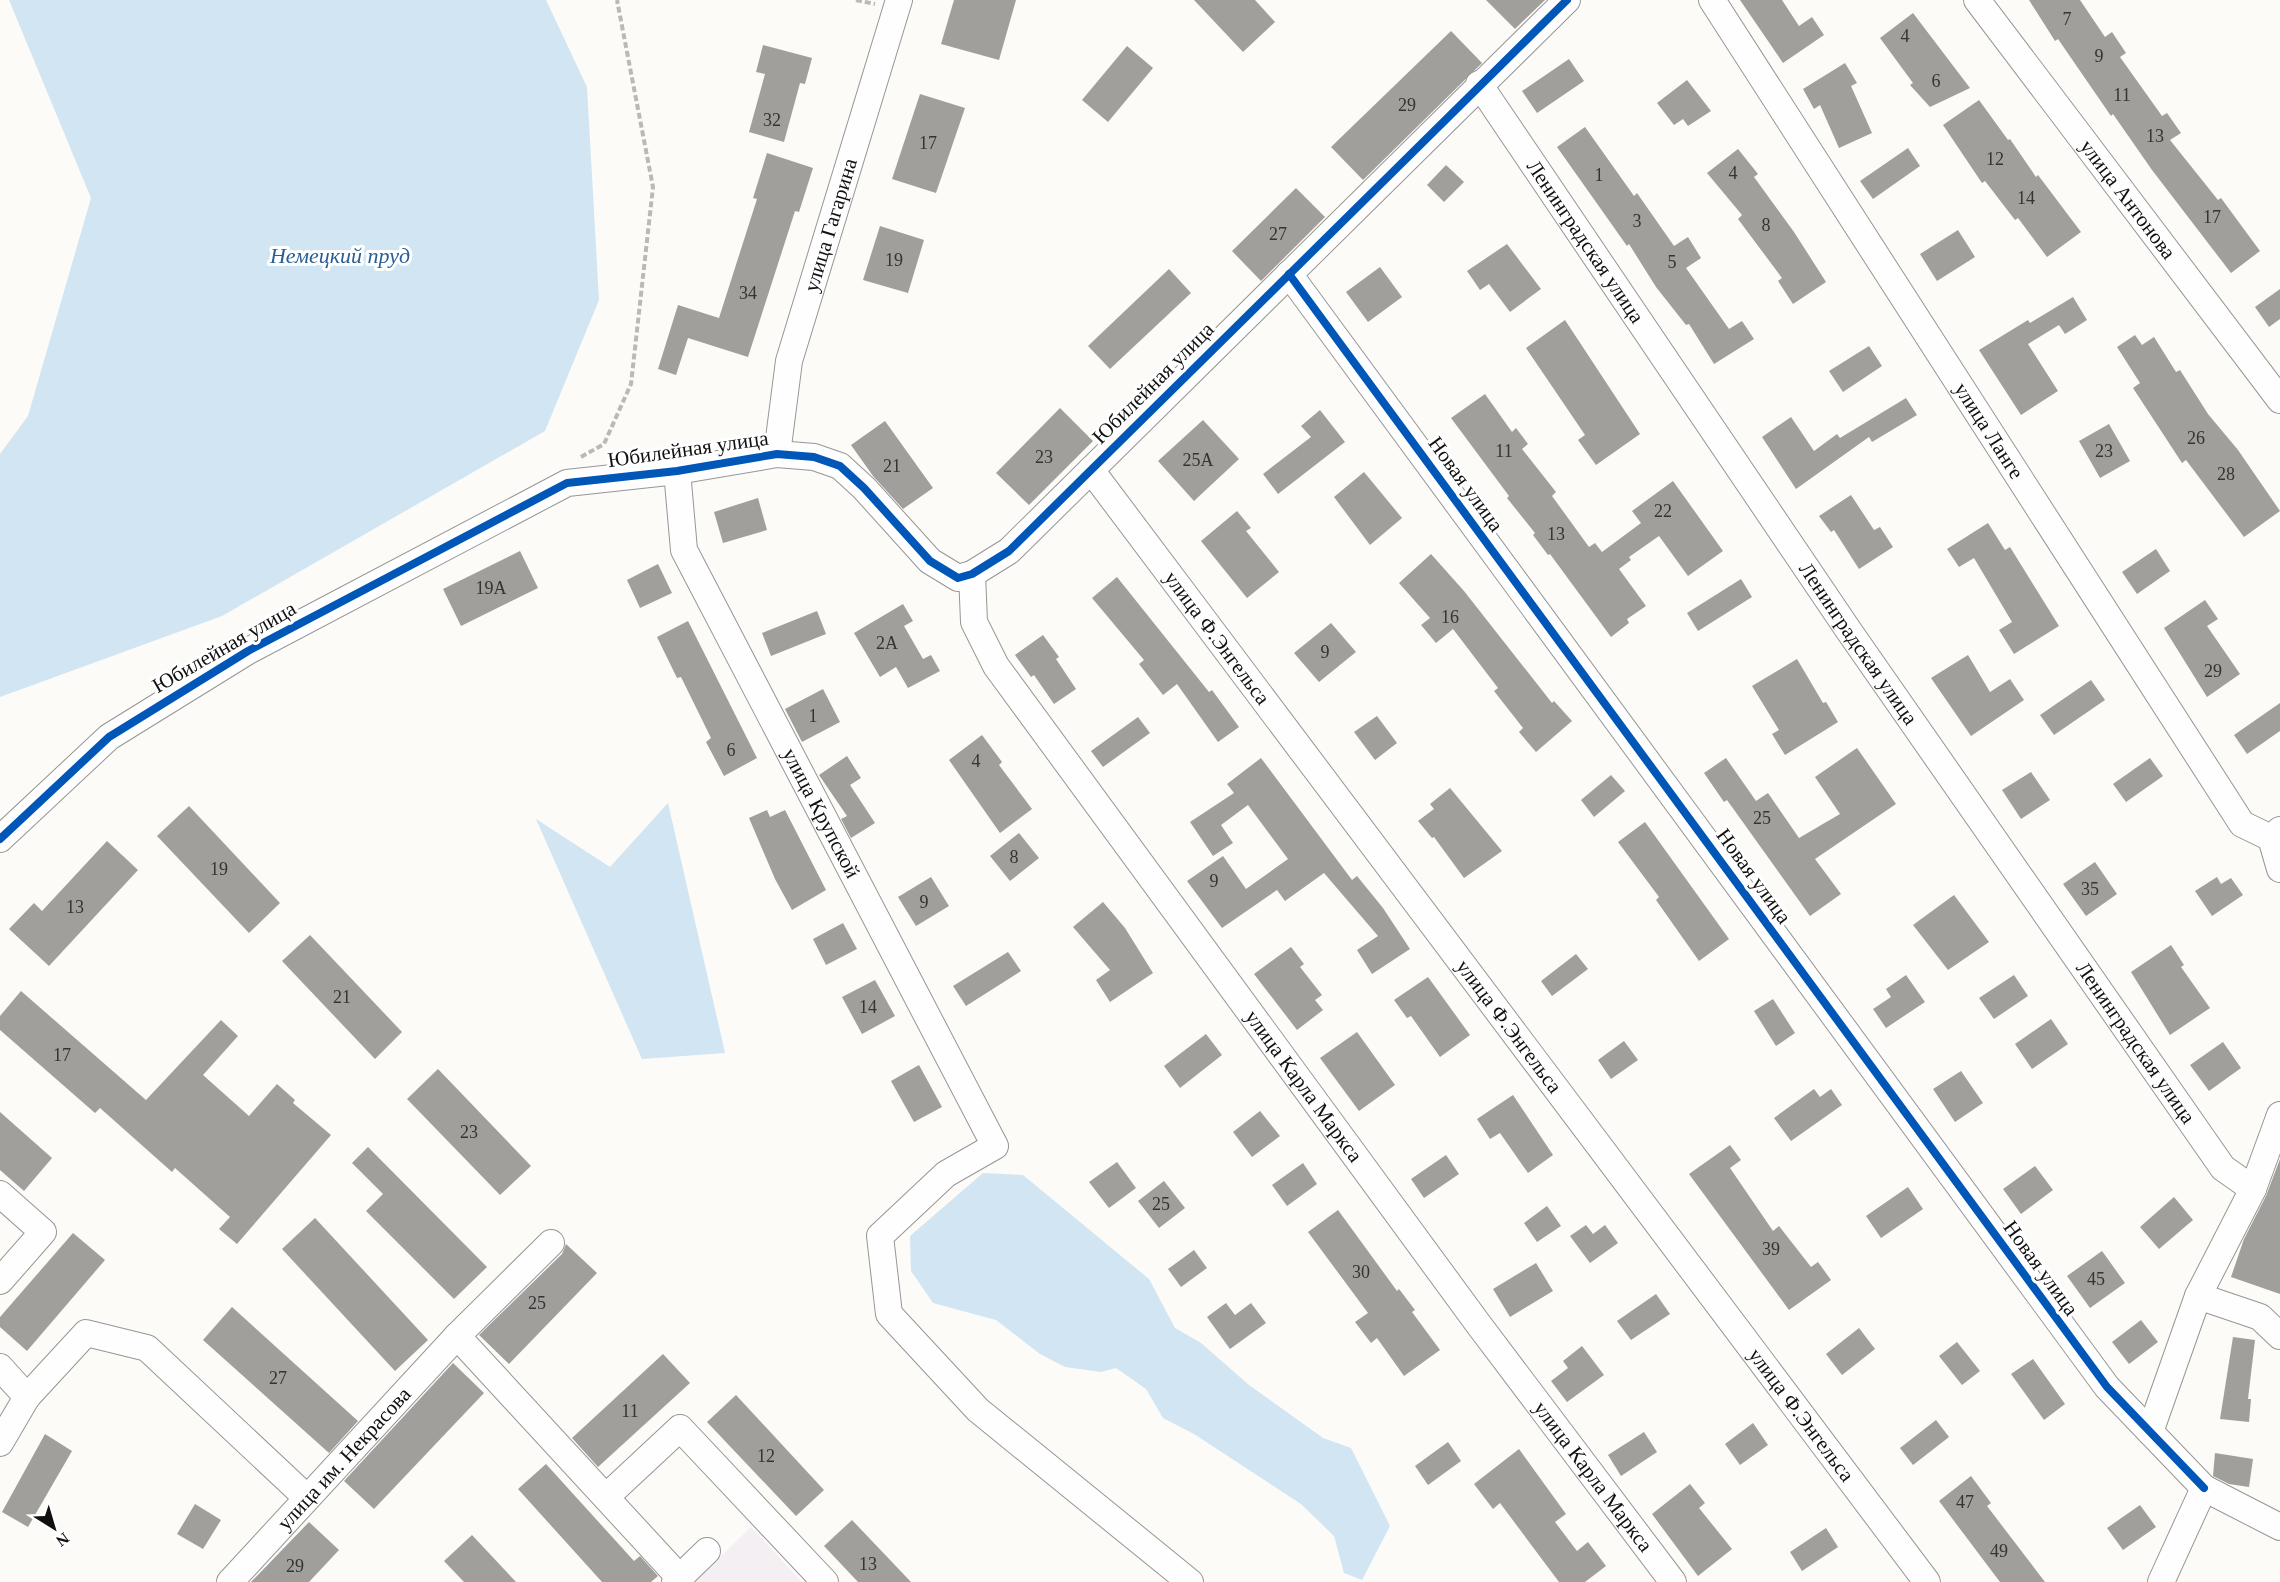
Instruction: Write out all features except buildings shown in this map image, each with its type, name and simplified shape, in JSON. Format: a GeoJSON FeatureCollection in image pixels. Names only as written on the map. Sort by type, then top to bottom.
{"type":"FeatureCollection","features":[{"type":"Feature","properties":{"kind":"street","name":"улица Гагарина"},"geometry":{"type":"LineString","coordinates":[[777,454],[789,361],[899,0]]}},
{"type":"Feature","properties":{"kind":"street","name":"Юбилейная улица"},"geometry":{"type":"LineString","coordinates":[[0,839],[109,736],[248,651],[567,483],[677,471],[777,454],[814,457],[840,466],[864,488],[930,561],[958,578],[972,574],[1009,551],[1479,84],[1567,0]]}},
{"type":"Feature","properties":{"kind":"street","name":"улица Ланге"},"geometry":{"type":"LineString","coordinates":[[1712,0],[2242,824],[2276,834]]}},
{"type":"Feature","properties":{"kind":"street","name":"улица Антонова"},"geometry":{"type":"LineString","coordinates":[[1977,0],[2280,400]]}},
{"type":"Feature","properties":{"kind":"street","name":"Ленинградская улица"},"geometry":{"type":"LineString","coordinates":[[1479,84],[1856,641],[2223,1168],[2253,1189]]}},
{"type":"Feature","properties":{"kind":"street","name":"Новая улица"},"geometry":{"type":"LineString","coordinates":[[1289,274],[2107,1387],[2204,1488],[2280,1527]]}},
{"type":"Feature","properties":{"kind":"street","name":"улица Ф.Энгельса"},"geometry":{"type":"LineString","coordinates":[[1091,470],[1927,1582]]}},
{"type":"Feature","properties":{"kind":"street","name":"улица Крупской"},"geometry":{"type":"LineString","coordinates":[[677,471],[684,550],[995,1146],[946,1174],[880,1236],[889,1314],[978,1410],[1190,1582]]}},
{"type":"Feature","properties":{"kind":"street","name":"улица Карла Маркса"},"geometry":{"type":"LineString","coordinates":[[972,574],[974,622],[996,666],[1479,1325],[1674,1582]]}},
{"type":"Feature","properties":{"kind":"street"},"geometry":{"type":"LineString","coordinates":[[2276,834],[2280,869]]}},
{"type":"Feature","properties":{"kind":"street"},"geometry":{"type":"LineString","coordinates":[[2150,1432],[2198,1296],[2253,1189],[2280,1115]]}},
{"type":"Feature","properties":{"kind":"street"},"geometry":{"type":"LineString","coordinates":[[0,1194],[43,1232],[0,1281]]}},
{"type":"Feature","properties":{"kind":"street","name":"улица им. Некрасова"},"geometry":{"type":"LineString","coordinates":[[230,1582],[457,1336],[550,1243]]}},
{"type":"Feature","properties":{"kind":"street"},"geometry":{"type":"LineString","coordinates":[[2198,1296],[2260,1317],[2280,1336]]}},
{"type":"Feature","properties":{"kind":"street"},"geometry":{"type":"LineString","coordinates":[[0,1443],[27,1397],[86,1333],[147,1348],[306,1497]]}},
{"type":"Feature","properties":{"kind":"street"},"geometry":{"type":"LineString","coordinates":[[457,1336],[606,1497],[677,1580],[706,1551]]}},
{"type":"Feature","properties":{"kind":"street"},"geometry":{"type":"LineString","coordinates":[[0,1367],[27,1397]]}},
{"type":"Feature","properties":{"kind":"street"},"geometry":{"type":"LineString","coordinates":[[606,1497],[680,1428],[825,1582]]}},
{"type":"Feature","properties":{"kind":"street"},"geometry":{"type":"LineString","coordinates":[[2161,1582],[2204,1488]]}},
{"type":"Feature","properties":{"kind":"path"},"geometry":{"type":"LineString","coordinates":[[573,461],[603,444],[631,384],[653,187],[617,0]]}},
{"type":"Feature","properties":{"kind":"shaded area"},"geometry":{"type":"Polygon","coordinates":[[[751,1527],[802,1582],[695,1582],[751,1527]]]}},
{"type":"Feature","properties":{"kind":"water","name":"Немецкий пруд"},"geometry":{"type":"Polygon","coordinates":[[[9,0],[546,0],[587,87],[599,300],[545,431],[222,616],[0,697],[0,454],[28,416],[91,198],[9,0]]]}},
{"type":"Feature","properties":{"kind":"water"},"geometry":{"type":"Polygon","coordinates":[[[668,803],[725,1053],[642,1059],[536,819],[610,867],[668,803]]]}},
{"type":"Feature","properties":{"kind":"water"},"geometry":{"type":"Polygon","coordinates":[[[983,1173],[1023,1175],[1149,1279],[1175,1328],[1201,1343],[1249,1385],[1323,1438],[1351,1448],[1390,1526],[1362,1580],[1344,1573],[1334,1536],[1301,1504],[1194,1434],[1163,1418],[1146,1389],[1116,1368],[1101,1372],[1065,1367],[1040,1354],[996,1320],[933,1303],[911,1271],[910,1236],[983,1173]]]}},
{"type":"Feature","properties":{"kind":"cycle path"},"geometry":{"type":"LineString","coordinates":[[0,839],[109,737],[248,651],[567,483],[677,471],[777,454],[814,457],[840,466],[864,488],[930,561],[958,578],[972,574],[1009,551],[1567,0]]}},
{"type":"Feature","properties":{"kind":"cycle path"},"geometry":{"type":"LineString","coordinates":[[1289,274],[2107,1387],[2204,1488]]}}]}
